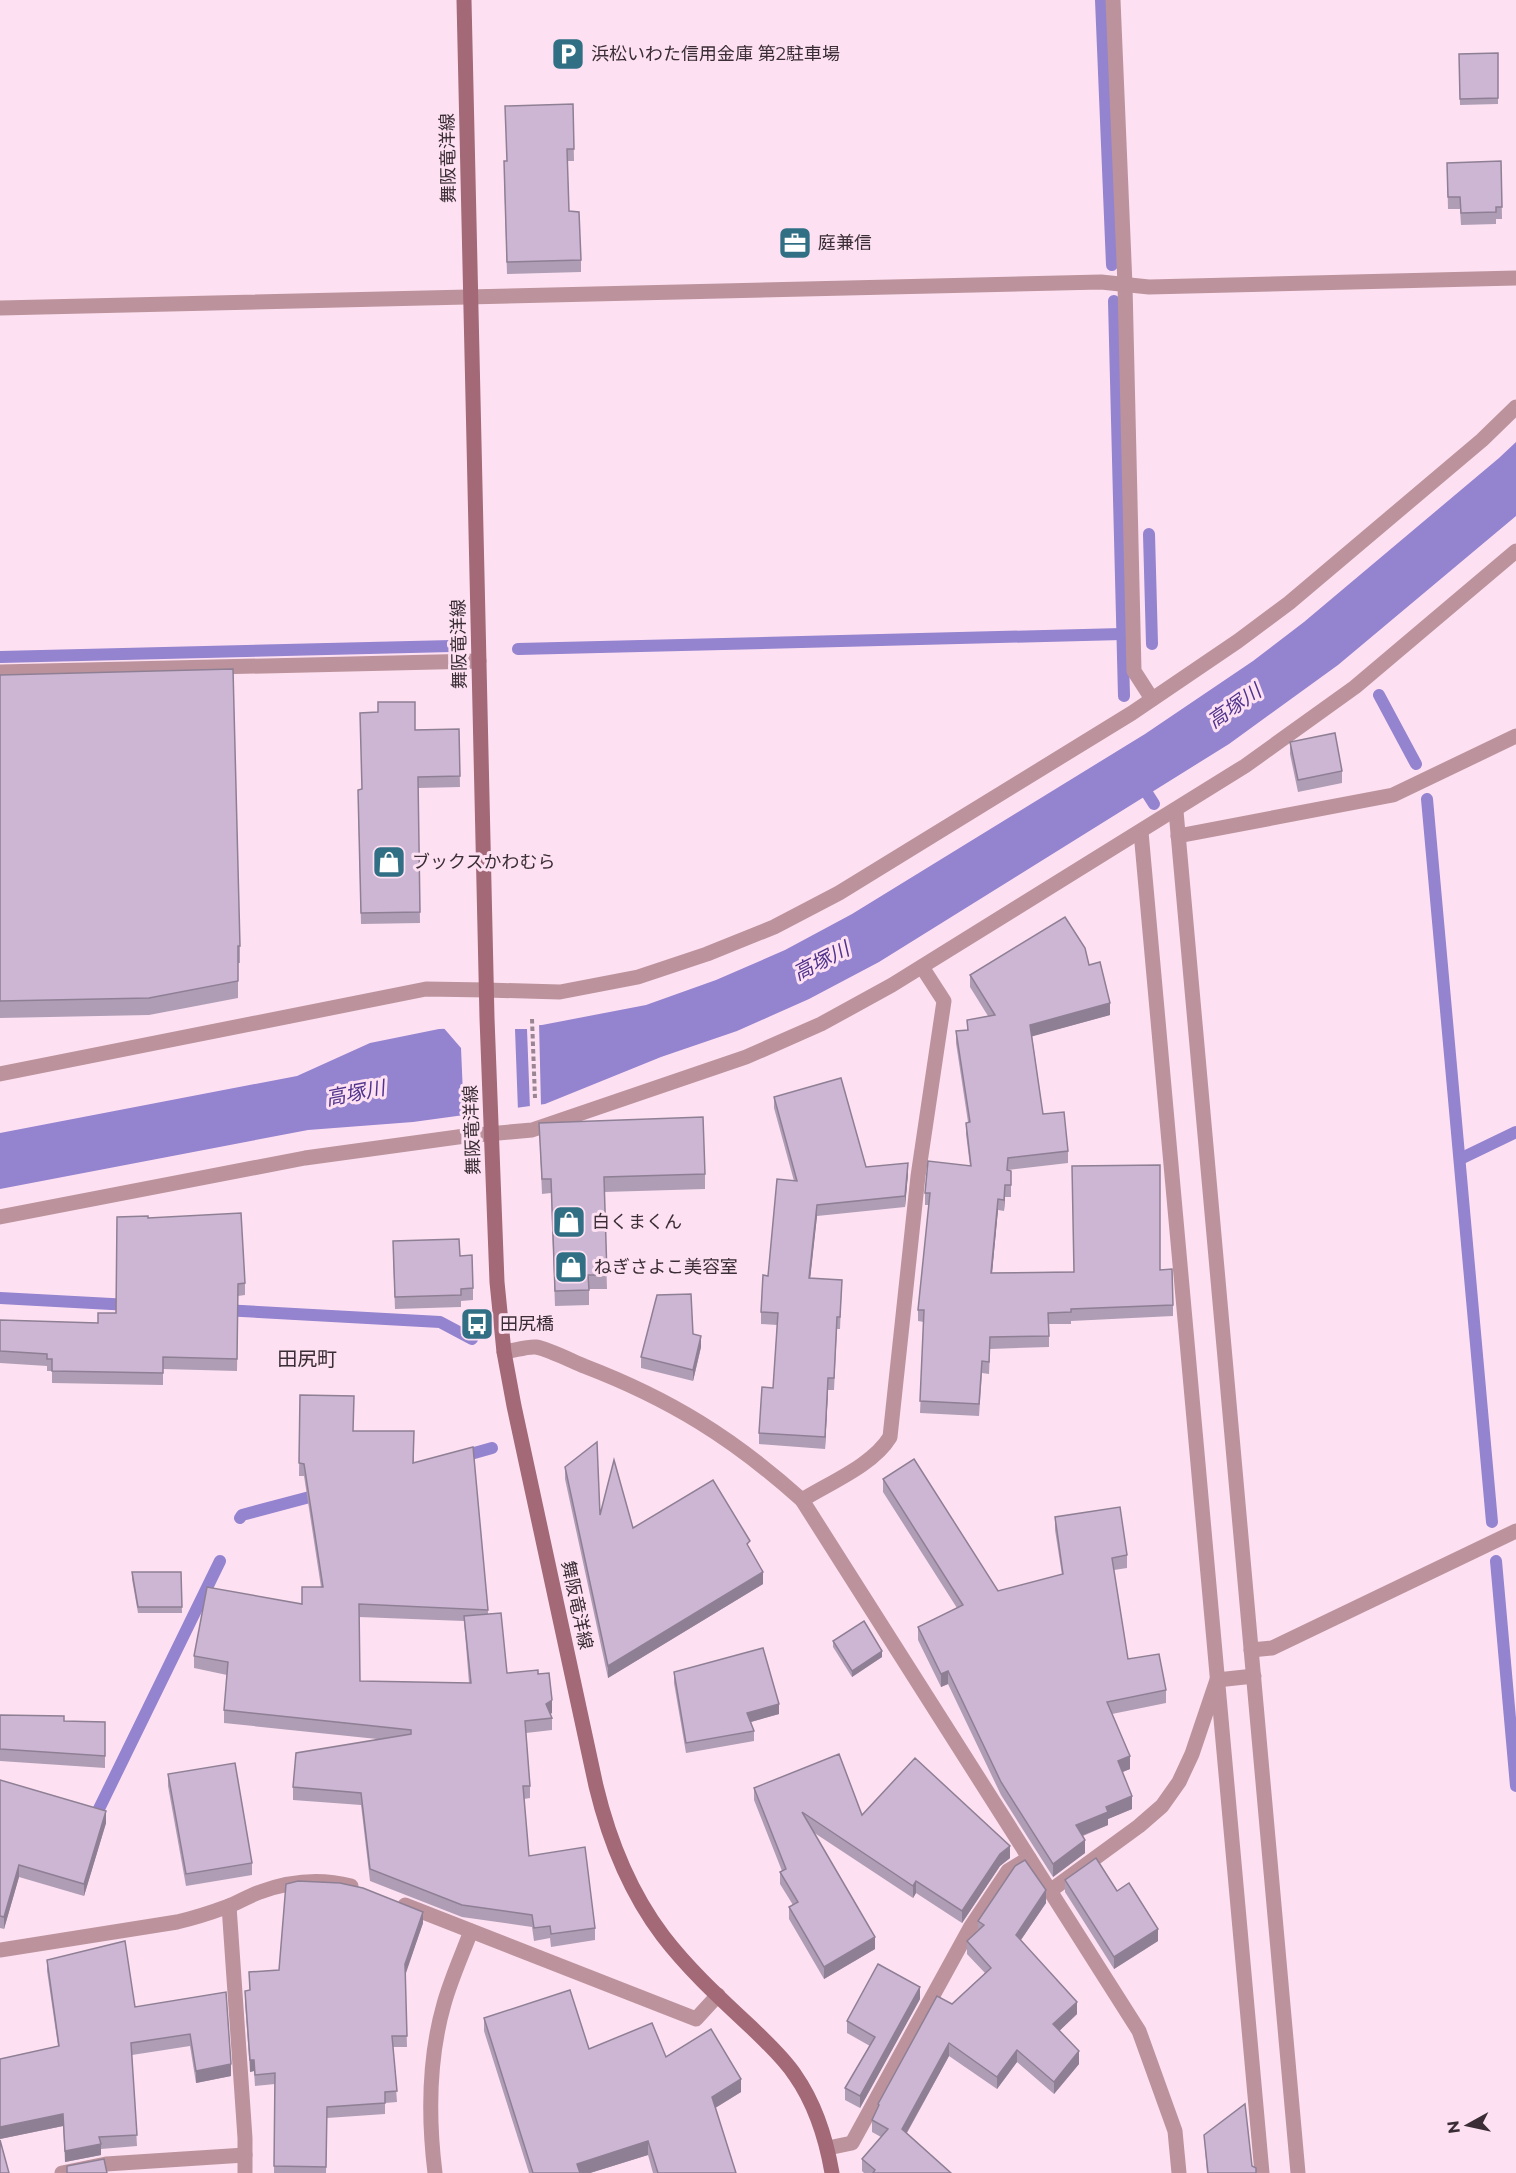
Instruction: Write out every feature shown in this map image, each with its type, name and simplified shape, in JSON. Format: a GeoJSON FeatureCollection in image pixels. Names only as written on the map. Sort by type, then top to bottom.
{"type":"FeatureCollection","features":[{"type":"Feature","properties":{"kind":"main road","name":"舞阪竜洋線"},"geometry":{"type":"LineString","coordinates":[[464,0],[487,990],[497,1282],[504,1352],[604,1818],[628,1880],[663,1936],[684,1961],[777,2053],[795,2074],[820,2122],[828,2148],[832,2173]]}},
{"type":"Feature","properties":{"kind":"street"},"geometry":{"type":"LineString","coordinates":[[1113,0],[1125,285],[1134,671],[1152,699]]}},
{"type":"Feature","properties":{"kind":"street"},"geometry":{"type":"LineString","coordinates":[[0,308],[1101,282],[1149,287],[1516,278]]}},
{"type":"Feature","properties":{"kind":"street"},"geometry":{"type":"LineString","coordinates":[[0,1074],[426,989],[560,992],[638,977],[707,954],[774,927],[839,893],[1152,699],[1238,641],[1289,603],[1482,440],[1516,407]]}},
{"type":"Feature","properties":{"kind":"street"},"geometry":{"type":"LineString","coordinates":[[0,1217],[305,1158],[537,1129],[746,1057],[821,1024],[922,967],[1245,766],[1355,687],[1516,551]]}},
{"type":"Feature","properties":{"kind":"street"},"geometry":{"type":"LineString","coordinates":[[0,672],[479,661]]}},
{"type":"Feature","properties":{"kind":"street"},"geometry":{"type":"LineString","coordinates":[[1178,836],[1393,795],[1516,736]]}},
{"type":"Feature","properties":{"kind":"street"},"geometry":{"type":"LineString","coordinates":[[1176,811],[1298,2173]]}},
{"type":"Feature","properties":{"kind":"street"},"geometry":{"type":"LineString","coordinates":[[1141,832],[1262,2173]]}},
{"type":"Feature","properties":{"kind":"street"},"geometry":{"type":"LineString","coordinates":[[802,1500],[873,1458],[890,1437],[918,1176],[944,1001],[922,967]]}},
{"type":"Feature","properties":{"kind":"street"},"geometry":{"type":"LineString","coordinates":[[504,1352],[537,1347],[654,1396],[694,1418],[732,1443],[802,1500],[1139,2031],[1175,2131],[1179,2173]]}},
{"type":"Feature","properties":{"kind":"street"},"geometry":{"type":"LineString","coordinates":[[1251,1650],[1272,1648],[1516,1531]]}},
{"type":"Feature","properties":{"kind":"street"},"geometry":{"type":"LineString","coordinates":[[1217,1680],[1254,1676]]}},
{"type":"Feature","properties":{"kind":"street"},"geometry":{"type":"LineString","coordinates":[[1050,1891],[1139,1826],[1161,1806],[1179,1782],[1192,1754],[1217,1680]]}},
{"type":"Feature","properties":{"kind":"street"},"geometry":{"type":"LineString","coordinates":[[828,2148],[852,2142],[970,1929],[1008,1871],[1029,1858]]}},
{"type":"Feature","properties":{"kind":"street"},"geometry":{"type":"LineString","coordinates":[[0,1950],[177,1922],[229,1906],[258,1892],[284,1884],[339,1883],[366,1890]]}},
{"type":"Feature","properties":{"kind":"street"},"geometry":{"type":"LineString","coordinates":[[387,1898],[696,2019],[718,1995]]}},
{"type":"Feature","properties":{"kind":"street"},"geometry":{"type":"LineString","coordinates":[[229,1906],[245,2173]]}},
{"type":"Feature","properties":{"kind":"street"},"geometry":{"type":"LineString","coordinates":[[435,2173],[430,2136],[429,2092],[434,2047],[444,2003],[471,1930]]}},
{"type":"Feature","properties":{"kind":"street"},"geometry":{"type":"LineString","coordinates":[[62,2173],[106,2164],[245,2155]]}},
{"type":"Feature","properties":{"kind":"path"},"geometry":{"type":"LineString","coordinates":[[532,1016],[536,1108]]}},
{"type":"Feature","properties":{"kind":"water","name":"高塚川"},"geometry":{"type":"Polygon","coordinates":[[[1516,442],[1516,516],[1338,665],[1229,744],[879,962],[809,999],[737,1031],[661,1057],[545,1104],[413,1122],[308,1130],[0,1189],[0,1133],[297,1076],[370,1043],[439,1029],[542,1025],[646,1005],[716,980],[785,950],[852,914],[1145,734],[1253,661],[1304,622],[1516,442]]]}},
{"type":"Feature","properties":{"kind":"pier"},"geometry":{"type":"Polygon","coordinates":[[[539,1022],[541,1106],[530,1109],[527,1029],[515,1029],[518,1111],[464,1118],[461,1048],[442,1026],[539,1022]]]}},
{"type":"Feature","properties":{"kind":"building"},"geometry":{"type":"Polygon","coordinates":[[[1498,53],[1498,98],[1460,99],[1459,54],[1498,53]]]}},
{"type":"Feature","properties":{"kind":"building"},"geometry":{"type":"Polygon","coordinates":[[[573,104],[574,149],[567,149],[569,211],[579,212],[581,260],[507,262],[505,106],[573,104]]]}},
{"type":"Feature","properties":{"kind":"building"},"geometry":{"type":"Polygon","coordinates":[[[1501,161],[1502,207],[1496,207],[1496,212],[1461,213],[1460,197],[1448,197],[1447,163],[1501,161]]]}},
{"type":"Feature","properties":{"kind":"building"},"geometry":{"type":"Polygon","coordinates":[[[233,669],[240,946],[238,946],[238,981],[149,998],[0,1001],[0,675],[233,669]]]}},
{"type":"Feature","properties":{"kind":"building"},"geometry":{"type":"Polygon","coordinates":[[[378,702],[415,702],[415,730],[459,729],[460,776],[418,777],[420,912],[361,913],[358,790],[362,789],[360,713],[378,712],[378,702]]]}},
{"type":"Feature","properties":{"kind":"building"},"geometry":{"type":"Polygon","coordinates":[[[1335,733],[1342,771],[1298,780],[1290,742],[1335,733]]]}},
{"type":"Feature","properties":{"kind":"building"},"geometry":{"type":"Polygon","coordinates":[[[1065,917],[1085,948],[1089,965],[1100,962],[1110,1003],[1030,1025],[1043,1114],[1064,1112],[1068,1151],[1008,1158],[1007,1170],[1011,1171],[1011,1185],[1005,1185],[1004,1200],[998,1199],[991,1273],[1074,1272],[1072,1166],[1160,1165],[1160,1270],[1172,1269],[1173,1305],[1071,1309],[1071,1312],[1048,1313],[1049,1336],[990,1337],[989,1362],[982,1361],[979,1404],[920,1401],[924,1310],[918,1310],[930,1193],[925,1193],[928,1161],[971,1166],[966,1123],[970,1122],[956,1031],[968,1030],[967,1020],[995,1015],[970,975],[1065,917]]]}},
{"type":"Feature","properties":{"kind":"building"},"geometry":{"type":"Polygon","coordinates":[[[841,1078],[866,1167],[908,1163],[905,1196],[817,1205],[809,1278],[842,1280],[840,1317],[837,1317],[834,1378],[828,1378],[825,1437],[759,1433],[762,1387],[773,1388],[778,1313],[761,1312],[763,1275],[768,1276],[777,1179],[797,1181],[774,1097],[841,1078]]]}},
{"type":"Feature","properties":{"kind":"building"},"geometry":{"type":"Polygon","coordinates":[[[703,1117],[705,1174],[604,1177],[607,1275],[588,1275],[589,1290],[555,1291],[551,1179],[542,1179],[539,1123],[703,1117]]]}},
{"type":"Feature","properties":{"kind":"building"},"geometry":{"type":"Polygon","coordinates":[[[241,1213],[245,1283],[238,1284],[237,1359],[163,1357],[163,1373],[52,1371],[52,1359],[47,1359],[47,1354],[0,1351],[0,1320],[98,1323],[98,1313],[116,1313],[117,1217],[148,1216],[148,1218],[241,1213]]]}},
{"type":"Feature","properties":{"kind":"building"},"geometry":{"type":"Polygon","coordinates":[[[459,1239],[460,1256],[472,1255],[473,1288],[461,1289],[461,1295],[395,1297],[393,1241],[459,1239]]]}},
{"type":"Feature","properties":{"kind":"building"},"geometry":{"type":"Polygon","coordinates":[[[691,1294],[693,1334],[701,1336],[693,1370],[641,1357],[657,1295],[691,1294]]]}},
{"type":"Feature","properties":{"kind":"building"},"geometry":{"type":"Polygon","coordinates":[[[300,1395],[354,1396],[353,1431],[414,1431],[413,1463],[473,1447],[488,1610],[359,1604],[360,1681],[471,1683],[464,1616],[501,1613],[507,1673],[538,1670],[538,1674],[549,1673],[552,1700],[546,1704],[552,1718],[525,1721],[530,1786],[523,1786],[529,1856],[585,1847],[595,1928],[551,1934],[550,1926],[534,1928],[532,1915],[462,1905],[370,1869],[361,1793],[293,1787],[296,1753],[411,1734],[411,1730],[224,1710],[228,1662],[194,1656],[207,1587],[302,1604],[302,1587],[323,1587],[304,1464],[299,1463],[300,1395]]]}},
{"type":"Feature","properties":{"kind":"building"},"geometry":{"type":"Polygon","coordinates":[[[597,1442],[600,1515],[614,1460],[633,1528],[713,1480],[750,1541],[747,1544],[763,1572],[608,1666],[565,1467],[597,1442]]]}},
{"type":"Feature","properties":{"kind":"building"},"geometry":{"type":"Polygon","coordinates":[[[914,1459],[998,1591],[1063,1574],[1055,1517],[1120,1507],[1127,1555],[1112,1558],[1128,1659],[1159,1654],[1166,1690],[1107,1702],[1130,1756],[1118,1761],[1132,1796],[1106,1807],[1108,1812],[1076,1825],[1085,1840],[1053,1864],[1001,1782],[948,1671],[941,1674],[918,1627],[963,1605],[883,1479],[914,1459]]]}},
{"type":"Feature","properties":{"kind":"building"},"geometry":{"type":"Polygon","coordinates":[[[132,1572],[181,1572],[182,1607],[138,1607],[132,1572]]]}},
{"type":"Feature","properties":{"kind":"building"},"geometry":{"type":"Polygon","coordinates":[[[864,1621],[882,1651],[852,1671],[833,1641],[864,1621]]]}},
{"type":"Feature","properties":{"kind":"building"},"geometry":{"type":"Polygon","coordinates":[[[763,1648],[779,1704],[747,1713],[754,1731],[686,1743],[674,1672],[763,1648]]]}},
{"type":"Feature","properties":{"kind":"building"},"geometry":{"type":"Polygon","coordinates":[[[0,1715],[64,1716],[64,1721],[105,1722],[105,1756],[0,1749],[0,1715]]]}},
{"type":"Feature","properties":{"kind":"building"},"geometry":{"type":"Polygon","coordinates":[[[839,1754],[862,1815],[915,1758],[1010,1846],[1000,1854],[962,1911],[916,1881],[913,1886],[802,1812],[875,1937],[824,1967],[789,1907],[798,1902],[780,1872],[786,1869],[754,1788],[839,1754]]]}},
{"type":"Feature","properties":{"kind":"building"},"geometry":{"type":"Polygon","coordinates":[[[235,1763],[252,1863],[186,1874],[168,1774],[235,1763]]]}},
{"type":"Feature","properties":{"kind":"building"},"geometry":{"type":"Polygon","coordinates":[[[0,1780],[106,1811],[84,1884],[19,1865],[4,1917],[0,1916],[0,1780]]]}},
{"type":"Feature","properties":{"kind":"building"},"geometry":{"type":"Polygon","coordinates":[[[1096,1858],[1117,1891],[1129,1883],[1158,1929],[1114,1957],[1065,1880],[1096,1858]]]}},
{"type":"Feature","properties":{"kind":"building"},"geometry":{"type":"Polygon","coordinates":[[[1025,1860],[1046,1890],[1016,1935],[1077,2002],[1053,2024],[1079,2051],[1054,2082],[1017,2050],[997,2077],[949,2043],[902,2129],[951,2173],[873,2173],[875,2170],[862,2159],[888,2129],[872,2120],[878,2104],[937,1996],[952,2004],[991,1968],[967,1941],[984,1925],[978,1921],[1015,1866],[1025,1860]]]}},
{"type":"Feature","properties":{"kind":"building"},"geometry":{"type":"Polygon","coordinates":[[[298,1881],[340,1883],[363,1888],[423,1912],[405,1964],[407,2036],[392,2036],[397,2091],[385,2092],[385,2103],[327,2107],[326,2167],[274,2166],[275,2073],[255,2075],[254,2060],[250,2060],[245,1991],[250,1990],[249,1972],[279,1970],[286,1884],[298,1881]]]}},
{"type":"Feature","properties":{"kind":"building"},"geometry":{"type":"Polygon","coordinates":[[[125,1941],[135,2007],[226,1992],[231,2064],[196,2071],[190,2034],[131,2043],[137,2135],[99,2137],[101,2144],[65,2151],[63,2114],[0,2127],[0,2059],[59,2046],[47,1960],[125,1941]]]}},
{"type":"Feature","properties":{"kind":"building"},"geometry":{"type":"Polygon","coordinates":[[[878,1964],[920,1987],[860,2096],[845,2088],[875,2037],[847,2021],[878,1964]]]}},
{"type":"Feature","properties":{"kind":"building"},"geometry":{"type":"Polygon","coordinates":[[[570,1990],[589,2049],[652,2023],[666,2057],[711,2029],[741,2079],[712,2097],[736,2173],[658,2173],[648,2141],[577,2164],[580,2173],[533,2173],[484,2018],[570,1990]]]}},
{"type":"Feature","properties":{"kind":"building"},"geometry":{"type":"Polygon","coordinates":[[[1245,2104],[1252,2166],[1256,2168],[1256,2173],[1208,2173],[1204,2135],[1245,2104]]]}},
{"type":"Feature","properties":{"kind":"building"},"geometry":{"type":"Polygon","coordinates":[[[0,2140],[9,2173],[0,2173],[0,2140]]]}},
{"type":"Feature","properties":{"kind":"building"},"geometry":{"type":"Polygon","coordinates":[[[104,2159],[107,2173],[67,2173],[67,2166],[104,2159]]]}},
{"type":"Feature","properties":{"kind":"waterway"},"geometry":{"type":"LineString","coordinates":[[1101,0],[1112,265]]}},
{"type":"Feature","properties":{"kind":"waterway"},"geometry":{"type":"LineString","coordinates":[[1114,301],[1124,696]]}},
{"type":"Feature","properties":{"kind":"waterway"},"geometry":{"type":"LineString","coordinates":[[1149,534],[1152,644]]}},
{"type":"Feature","properties":{"kind":"waterway"},"geometry":{"type":"LineString","coordinates":[[518,649],[1122,634]]}},
{"type":"Feature","properties":{"kind":"waterway"},"geometry":{"type":"LineString","coordinates":[[0,657],[452,646]]}},
{"type":"Feature","properties":{"kind":"waterway"},"geometry":{"type":"LineString","coordinates":[[1379,695],[1416,764]]}},
{"type":"Feature","properties":{"kind":"waterway"},"geometry":{"type":"LineString","coordinates":[[1140,782],[1154,804]]}},
{"type":"Feature","properties":{"kind":"waterway"},"geometry":{"type":"LineString","coordinates":[[1427,799],[1492,1522]]}},
{"type":"Feature","properties":{"kind":"waterway"},"geometry":{"type":"LineString","coordinates":[[1460,1159],[1516,1132]]}},
{"type":"Feature","properties":{"kind":"waterway"},"geometry":{"type":"LineString","coordinates":[[0,1298],[130,1305]]}},
{"type":"Feature","properties":{"kind":"waterway"},"geometry":{"type":"LineString","coordinates":[[223,1310],[440,1322],[472,1339]]}},
{"type":"Feature","properties":{"kind":"waterway"},"geometry":{"type":"LineString","coordinates":[[460,1457],[492,1448]]}},
{"type":"Feature","properties":{"kind":"waterway"},"geometry":{"type":"LineString","coordinates":[[240,1518],[242,1515],[321,1494]]}},
{"type":"Feature","properties":{"kind":"waterway"},"geometry":{"type":"LineString","coordinates":[[89,1812],[96,1815],[220,1561]]}},
{"type":"Feature","properties":{"kind":"waterway"},"geometry":{"type":"LineString","coordinates":[[1496,1561],[1516,1786]]}},
{"type":"Feature","properties":{"kind":"place","name":"浜松いわた信用金庫 第2駐車場"},"geometry":{"type":"Point","coordinates":[568,54]}},
{"type":"Feature","properties":{"kind":"place","name":"庭兼信"},"geometry":{"type":"Point","coordinates":[795,243]}},
{"type":"Feature","properties":{"kind":"place","name":"ブックスかわむら"},"geometry":{"type":"Point","coordinates":[389,862]}},
{"type":"Feature","properties":{"kind":"place","name":"白くまくん"},"geometry":{"type":"Point","coordinates":[569,1222]}},
{"type":"Feature","properties":{"kind":"place","name":"ねぎさよこ美容室"},"geometry":{"type":"Point","coordinates":[571,1267]}},
{"type":"Feature","properties":{"kind":"place","name":"田尻橋"},"geometry":{"type":"Point","coordinates":[477,1324]}},
{"type":"Feature","properties":{"kind":"district","name":"田尻町"},"geometry":{"type":"Point","coordinates":[307,1359]}}]}
